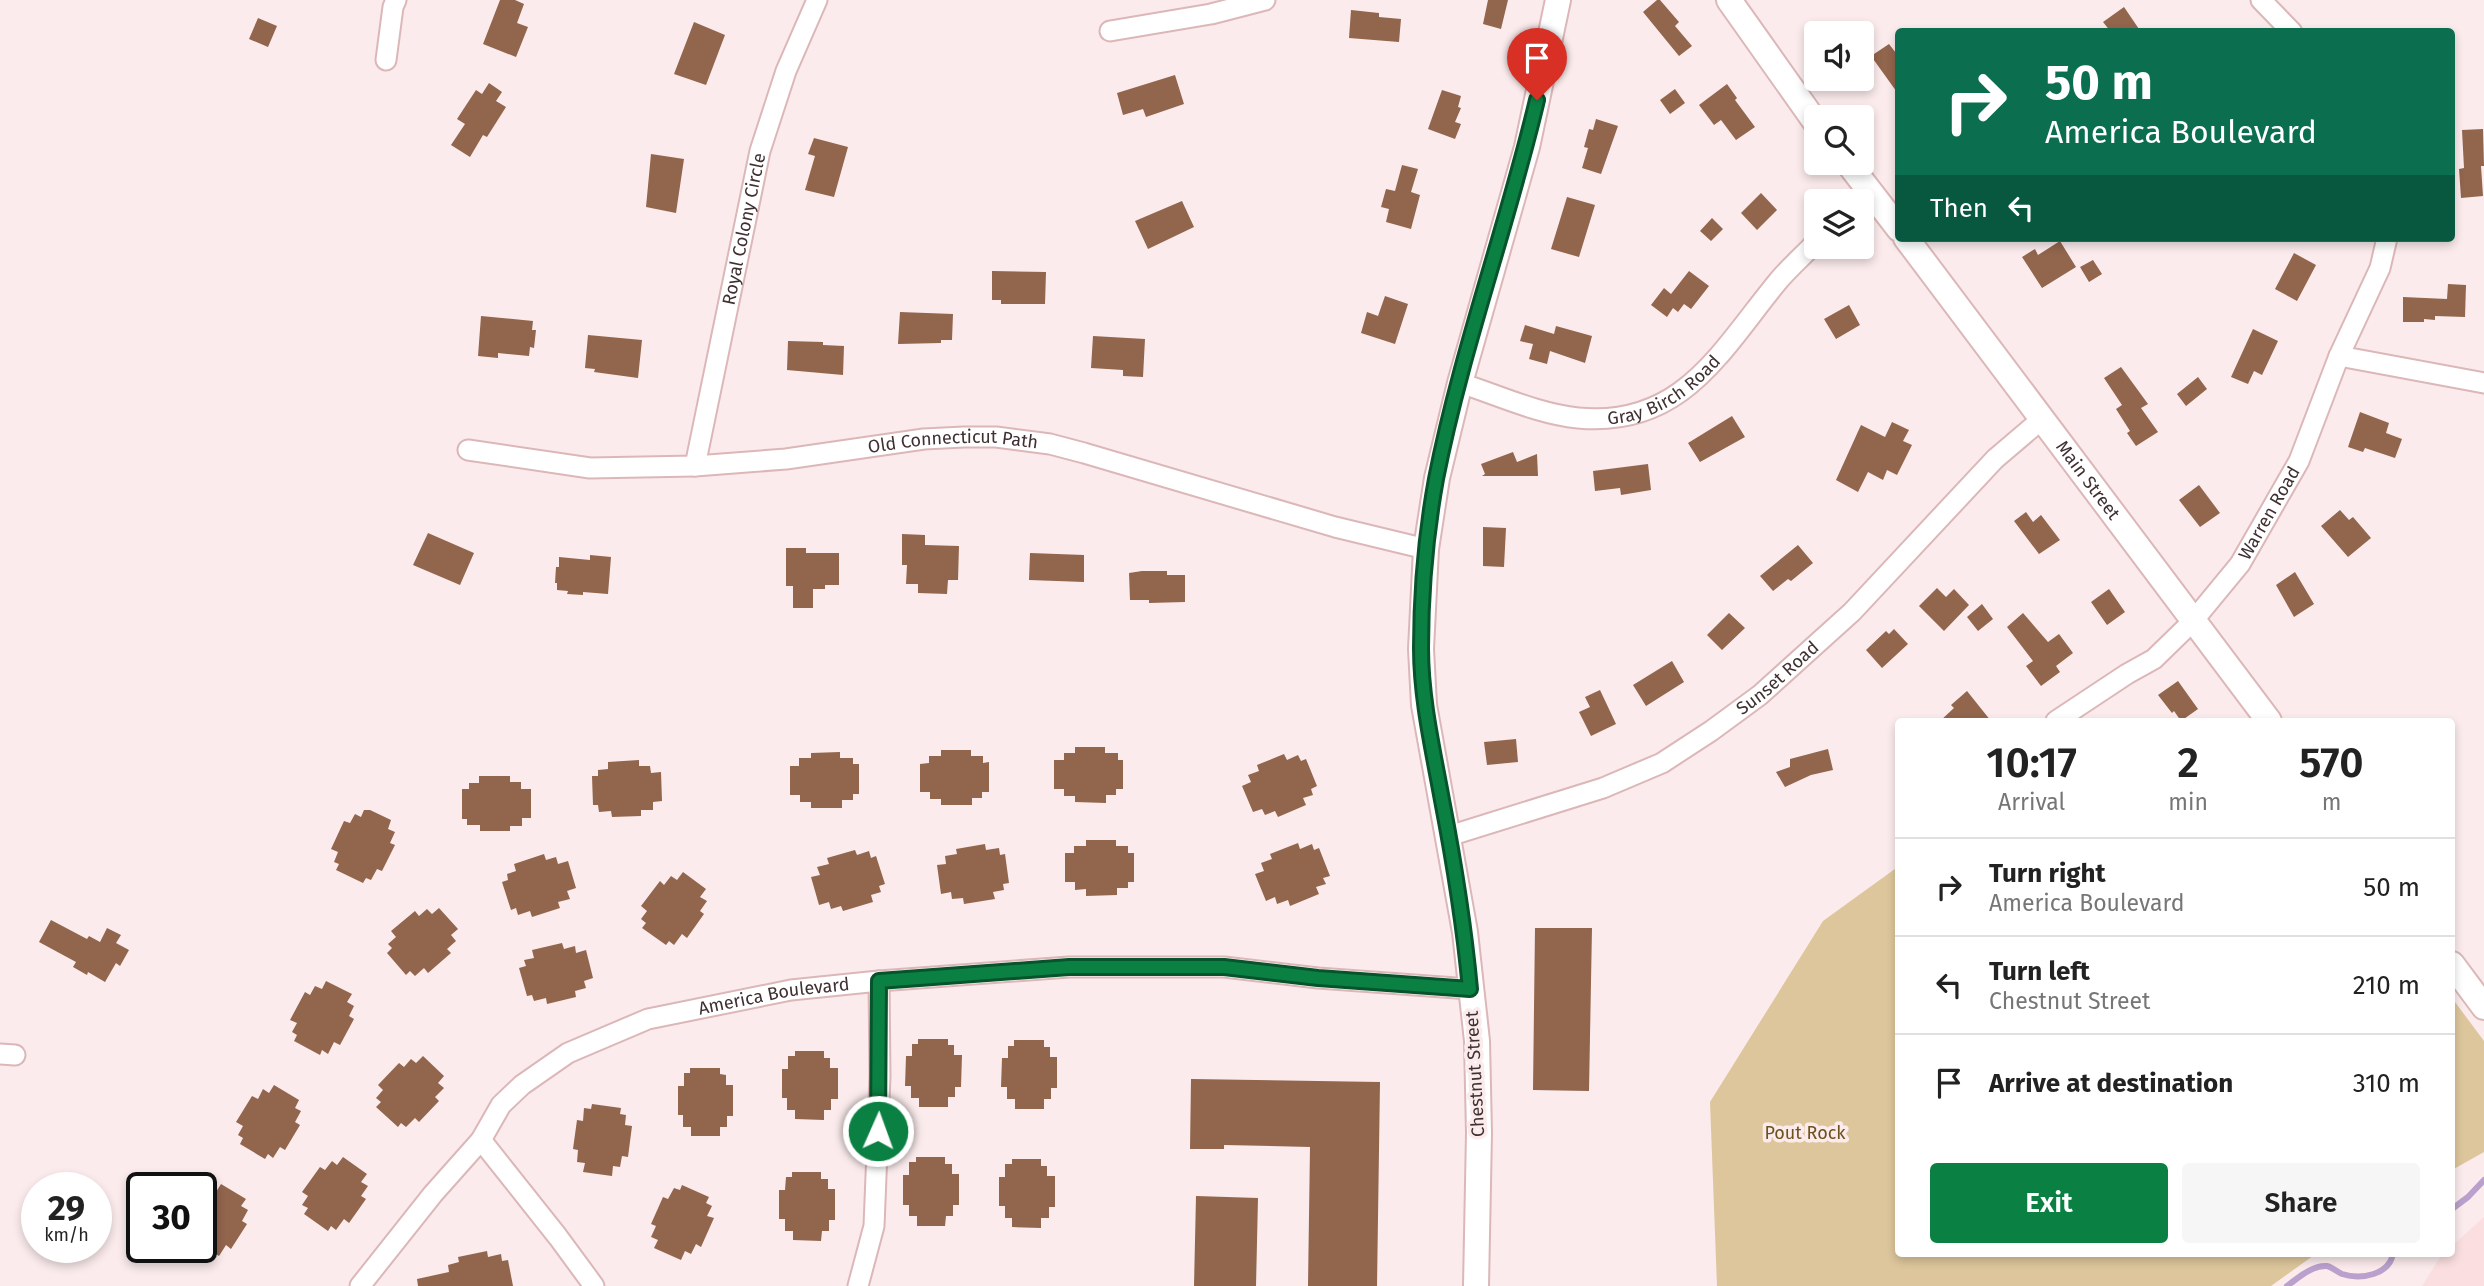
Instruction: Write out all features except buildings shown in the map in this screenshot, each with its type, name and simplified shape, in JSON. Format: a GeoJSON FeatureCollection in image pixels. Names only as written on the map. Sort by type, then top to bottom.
{"type":"FeatureCollection","features":[{"type":"Feature","properties":{"kind":"main road","name":"Chestnut Street"},"geometry":{"type":"LineString","coordinates":[[1476,1286],[1479,1133],[1477,1054],[1465,932],[1424,705],[1421,649],[1426,549],[1437,478],[1460,383],[1527,147],[1558,0]]}},
{"type":"Feature","properties":{"kind":"main road"},"geometry":{"type":"LineString","coordinates":[[1730,0],[1804,106]]}},
{"type":"Feature","properties":{"kind":"main road"},"geometry":{"type":"LineString","coordinates":[[1874,205],[1895,225]]}},
{"type":"Feature","properties":{"kind":"main road","name":"Main Street"},"geometry":{"type":"LineString","coordinates":[[1909,242],[2267,718]]}},
{"type":"Feature","properties":{"kind":"main road"},"geometry":{"type":"LineString","coordinates":[[2455,968],[2484,1007]]}},
{"type":"Feature","properties":{"kind":"street"},"geometry":{"type":"LineString","coordinates":[[386,60],[396,0]]}},
{"type":"Feature","properties":{"kind":"street","name":"Royal Colony Circle"},"geometry":{"type":"LineString","coordinates":[[695,466],[764,138],[786,71],[817,0]]}},
{"type":"Feature","properties":{"kind":"street"},"geometry":{"type":"LineString","coordinates":[[1110,31],[1211,14],[1265,0]]}},
{"type":"Feature","properties":{"kind":"street"},"geometry":{"type":"LineString","coordinates":[[2261,0],[2288,28]]}},
{"type":"Feature","properties":{"kind":"street","name":"Warren Road"},"geometry":{"type":"LineString","coordinates":[[2061,718],[2154,659],[2193,621],[2240,564],[2299,461],[2339,356],[2380,268],[2386,242]]}},
{"type":"Feature","properties":{"kind":"street","name":"Gray Birch Road"},"geometry":{"type":"LineString","coordinates":[[1460,383],[1553,414],[1579,418],[1607,418],[1653,408],[1694,383],[1715,361],[1781,278],[1804,254]]}},
{"type":"Feature","properties":{"kind":"street"},"geometry":{"type":"LineString","coordinates":[[2339,356],[2484,383]]}},
{"type":"Feature","properties":{"kind":"street","name":"Sunset Road"},"geometry":{"type":"LineString","coordinates":[[1449,836],[1603,789],[1662,763],[1711,731],[1767,689],[1852,612],[1995,459],[2042,419]]}},
{"type":"Feature","properties":{"kind":"street","name":"Old Connecticut Path"},"geometry":{"type":"LineString","coordinates":[[468,450],[590,468],[695,466],[786,459],[924,439],[996,437],[1050,444],[1335,527],[1426,549]]}},
{"type":"Feature","properties":{"kind":"street","name":"America Boulevard"},"geometry":{"type":"LineString","coordinates":[[360,1286],[433,1194],[481,1140],[501,1105],[523,1085],[568,1053],[648,1019],[791,990],[1069,967],[1224,967],[1318,978],[1470,989]]}},
{"type":"Feature","properties":{"kind":"street"},"geometry":{"type":"LineString","coordinates":[[858,1286],[874,1226],[880,1076],[879,981]]}},
{"type":"Feature","properties":{"kind":"street"},"geometry":{"type":"LineString","coordinates":[[481,1140],[594,1286]]}},
{"type":"Feature","properties":{"kind":"shaded area"},"geometry":{"type":"Polygon","coordinates":[[[2484,1217],[2484,1286],[2422,1286],[2440,1257],[2455,1257],[2455,1243],[2484,1217]]]}},
{"type":"Feature","properties":{"kind":"green space","name":"Pout Rock"},"geometry":{"type":"Polygon","coordinates":[[[1895,869],[1895,1257],[2311,1257],[2271,1286],[1717,1286],[1710,1102],[1823,921],[1895,869]]]}},
{"type":"Feature","properties":{"kind":"green space"},"geometry":{"type":"Polygon","coordinates":[[[2455,1002],[2484,1041],[2484,1152],[2455,1168],[2455,1002]]]}},
{"type":"Feature","properties":{"kind":"waterway"},"geometry":{"type":"LineString","coordinates":[[2455,1207],[2484,1180]]}},
{"type":"Feature","properties":{"kind":"waterway"},"geometry":{"type":"LineString","coordinates":[[2287,1286],[2321,1266],[2350,1276],[2374,1274],[2381,1271],[2392,1257]]}},
{"type":"Feature","properties":{"kind":"route"},"geometry":{"type":"LineString","coordinates":[[878,1131],[879,981],[1069,967],[1224,967],[1318,978],[1470,989],[1465,932],[1424,705],[1421,649],[1426,549],[1437,478],[1460,383],[1527,147],[1537,100]]}}]}
